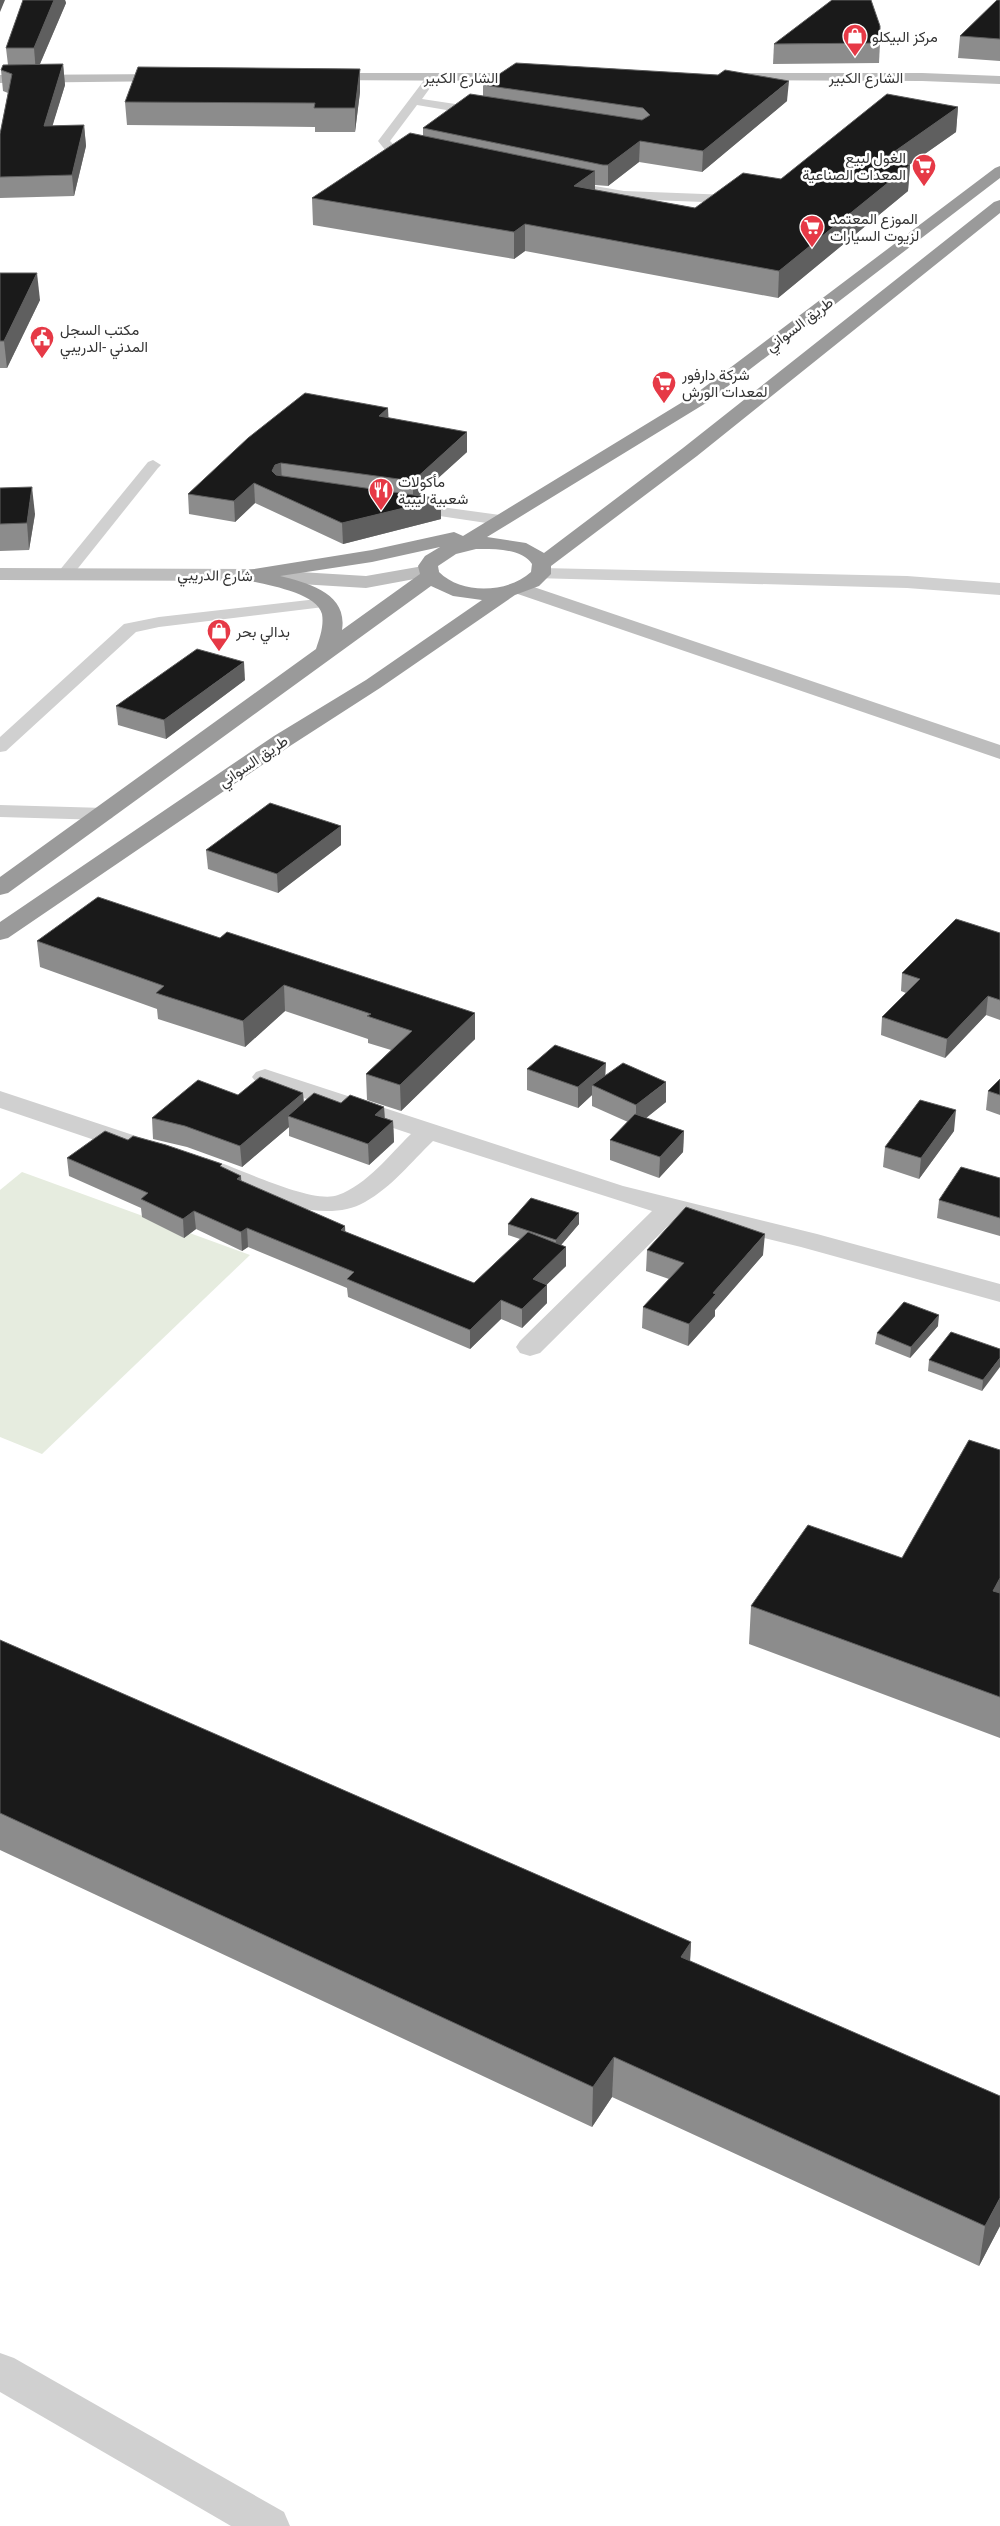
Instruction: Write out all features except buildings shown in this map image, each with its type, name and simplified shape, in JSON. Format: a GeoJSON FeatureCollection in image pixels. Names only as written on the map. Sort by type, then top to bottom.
{"type":"FeatureCollection","features":[{"type":"Feature","properties":{"kind":"highway","name":"طريق السواني"},"geometry":{"type":"LineString","coordinates":[[463,545],[700,399],[1000,171]]}},
{"type":"Feature","properties":{"kind":"highway","name":"طريق السواني"},"geometry":{"type":"LineString","coordinates":[[0,933],[282,741],[373,684],[513,590],[529,585],[542,569],[1000,205]]}},
{"type":"Feature","properties":{"kind":"highway"},"geometry":{"type":"LineString","coordinates":[[249,575],[413,548],[495,524]]}},
{"type":"Feature","properties":{"kind":"highway"},"geometry":{"type":"LineString","coordinates":[[513,590],[481,593],[462,591],[445,586],[430,573],[430,563],[436,556],[463,545],[488,543],[513,546],[532,554],[542,569]]}},
{"type":"Feature","properties":{"kind":"highway"},"geometry":{"type":"LineString","coordinates":[[0,888],[105,814],[430,573]]}},
{"type":"Feature","properties":{"kind":"highway"},"geometry":{"type":"LineString","coordinates":[[249,575],[296,586],[314,594],[326,603],[333,614],[334,625],[326,650]]}},
{"type":"Feature","properties":{"kind":"street","name":"الشارع الكبير"},"geometry":{"type":"LineString","coordinates":[[922,77],[1000,73]]}},
{"type":"Feature","properties":{"kind":"street","name":"الشارع الكبير"},"geometry":{"type":"LineString","coordinates":[[304,77],[550,77]]}},
{"type":"Feature","properties":{"kind":"street","name":"الشارع الكبير"},"geometry":{"type":"LineString","coordinates":[[716,77],[922,77],[1000,80]]}},
{"type":"Feature","properties":{"kind":"street"},"geometry":{"type":"LineString","coordinates":[[0,79],[186,78]]}},
{"type":"Feature","properties":{"kind":"street"},"geometry":{"type":"LineString","coordinates":[[542,569],[907,582],[1000,589]]}},
{"type":"Feature","properties":{"kind":"street","name":"شارع الدريبي"},"geometry":{"type":"LineString","coordinates":[[0,574],[249,575],[366,582],[430,573]]}},
{"type":"Feature","properties":{"kind":"street"},"geometry":{"type":"LineString","coordinates":[[513,590],[1000,752]]}},
{"type":"Feature","properties":{"kind":"street"},"geometry":{"type":"LineString","coordinates":[[265,1077],[614,1192],[671,1208],[807,1240],[1000,1293]]}},
{"type":"Feature","properties":{"kind":"street"},"geometry":{"type":"LineString","coordinates":[[0,1099],[114,1139],[159,1151]]}},
{"type":"Feature","properties":{"kind":"street"},"geometry":{"type":"LineString","coordinates":[[186,1159],[305,1201],[333,1206],[357,1196],[376,1181],[429,1131]]}},
{"type":"Feature","properties":{"kind":"street"},"geometry":{"type":"LineString","coordinates":[[530,1347],[671,1208]]}},
{"type":"Feature","properties":{"kind":"street"},"geometry":{"type":"LineString","coordinates":[[0,2371],[269,2526]]}},
{"type":"Feature","properties":{"kind":"lane"},"geometry":{"type":"LineString","coordinates":[[427,157],[390,148],[384,141],[432,77]]}},
{"type":"Feature","properties":{"kind":"lane"},"geometry":{"type":"LineString","coordinates":[[414,102],[499,114]]}},
{"type":"Feature","properties":{"kind":"lane"},"geometry":{"type":"LineString","coordinates":[[572,186],[624,195],[730,199]]}},
{"type":"Feature","properties":{"kind":"lane"},"geometry":{"type":"LineString","coordinates":[[65,574],[153,465]]}},
{"type":"Feature","properties":{"kind":"lane"},"geometry":{"type":"LineString","coordinates":[[401,506],[495,524]]}},
{"type":"Feature","properties":{"kind":"lane"},"geometry":{"type":"LineString","coordinates":[[0,747],[130,628],[159,622],[326,603]]}},
{"type":"Feature","properties":{"kind":"lane"},"geometry":{"type":"LineString","coordinates":[[0,811],[105,814]]}},
{"type":"Feature","properties":{"kind":"shaded area"},"geometry":{"type":"Polygon","coordinates":[[[22,1172],[250,1255],[42,1454],[0,1437],[0,1190],[22,1172]]]}},
{"type":"Feature","properties":{"kind":"place","name":"مركز البيكلو"},"geometry":{"type":"Point","coordinates":[855,57]}},
{"type":"Feature","properties":{"kind":"place","name":"الغول لبيع المعدات الصناعية"},"geometry":{"type":"Point","coordinates":[924,187]}},
{"type":"Feature","properties":{"kind":"place","name":"الموزع المعتمد لزيوت السيارات"},"geometry":{"type":"Point","coordinates":[812,248]}},
{"type":"Feature","properties":{"kind":"place","name":"مكتب السجل المدني -الدريبي"},"geometry":{"type":"Point","coordinates":[42,359]}},
{"type":"Feature","properties":{"kind":"place","name":"شركة دارفور لمعدات الورش"},"geometry":{"type":"Point","coordinates":[664,404]}},
{"type":"Feature","properties":{"kind":"place","name":"مأكولات شعبية ليبية"},"geometry":{"type":"Point","coordinates":[381,511]}},
{"type":"Feature","properties":{"kind":"place","name":"بدالي بحر"},"geometry":{"type":"Point","coordinates":[219,652]}}]}
